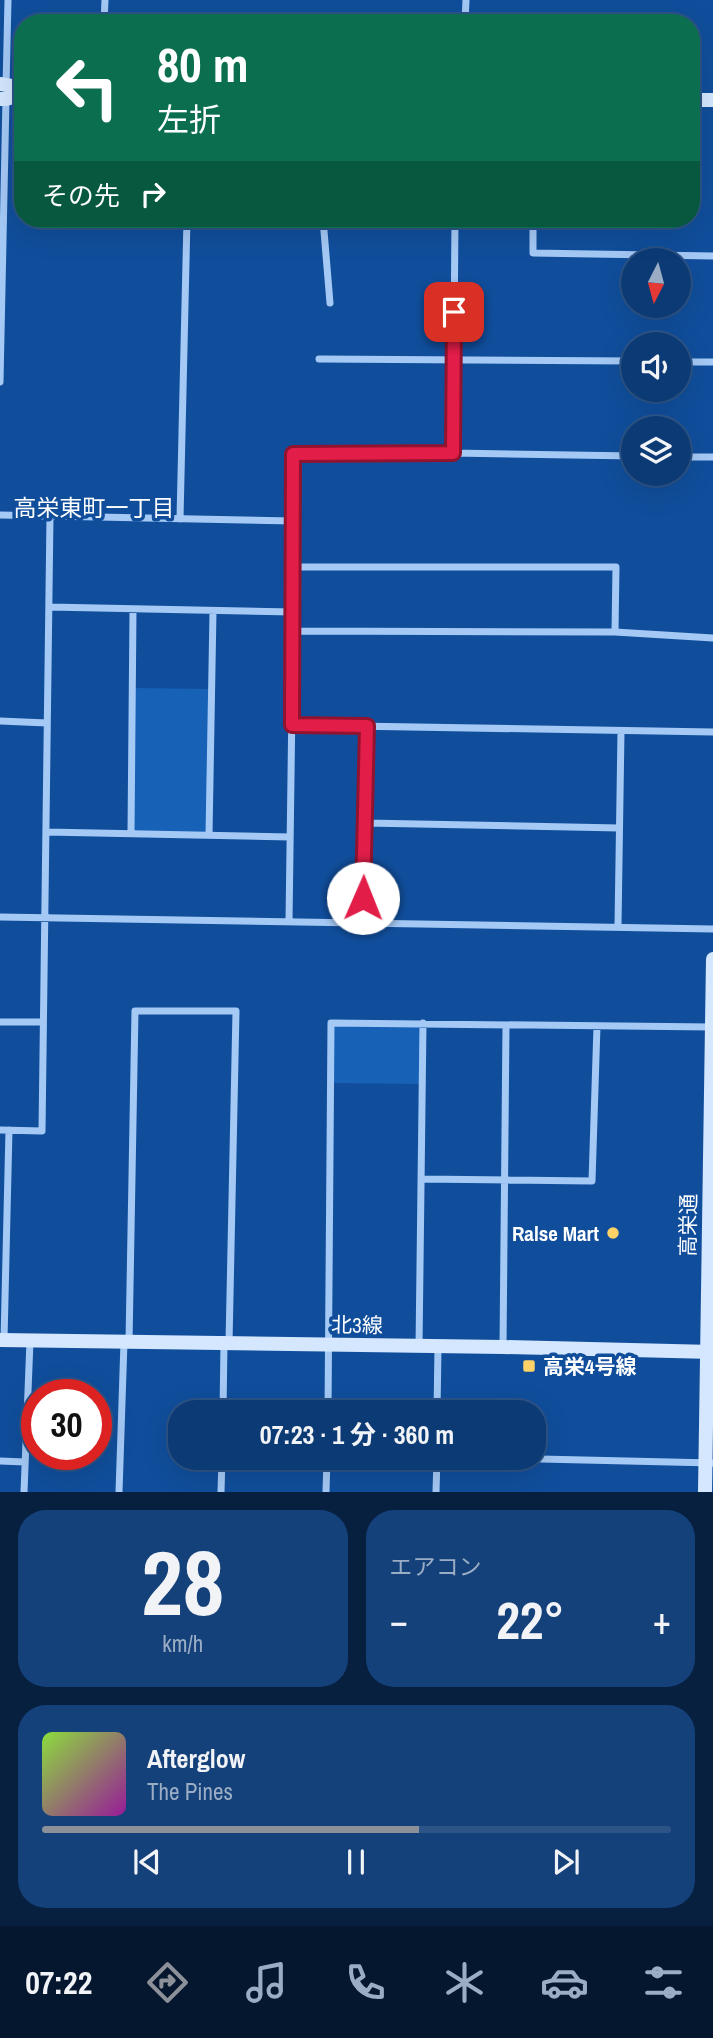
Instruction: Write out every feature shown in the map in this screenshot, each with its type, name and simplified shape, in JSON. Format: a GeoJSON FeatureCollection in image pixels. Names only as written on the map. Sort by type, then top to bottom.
{"type":"FeatureCollection","features":[{"type":"Feature","properties":{"kind":"street"},"geometry":{"type":"LineString","coordinates":[[0,382],[3,91],[8,0]]}},
{"type":"Feature","properties":{"kind":"street"},"geometry":{"type":"LineString","coordinates":[[180,519],[187,228]]}},
{"type":"Feature","properties":{"kind":"street"},"geometry":{"type":"LineString","coordinates":[[324,228],[330,303]]}},
{"type":"Feature","properties":{"kind":"street"},"geometry":{"type":"LineString","coordinates":[[453,453],[455,228]]}},
{"type":"Feature","properties":{"kind":"street"},"geometry":{"type":"LineString","coordinates":[[533,228],[533,253],[713,256]]}},
{"type":"Feature","properties":{"kind":"street"},"geometry":{"type":"LineString","coordinates":[[319,359],[621,361]]}},
{"type":"Feature","properties":{"kind":"street"},"geometry":{"type":"LineString","coordinates":[[691,362],[713,362]]}},
{"type":"Feature","properties":{"kind":"street"},"geometry":{"type":"LineString","coordinates":[[289,922],[293,454],[621,456]]}},
{"type":"Feature","properties":{"kind":"street"},"geometry":{"type":"LineString","coordinates":[[691,457],[713,457]]}},
{"type":"Feature","properties":{"kind":"street"},"geometry":{"type":"LineString","coordinates":[[0,515],[293,521]]}},
{"type":"Feature","properties":{"kind":"street"},"geometry":{"type":"LineString","coordinates":[[2,1340],[4,1130],[42,1131],[50,516]]}},
{"type":"Feature","properties":{"kind":"street"},"geometry":{"type":"LineString","coordinates":[[293,567],[616,567],[615,632]]}},
{"type":"Feature","properties":{"kind":"street"},"geometry":{"type":"LineString","coordinates":[[49,607],[293,612]]}},
{"type":"Feature","properties":{"kind":"street"},"geometry":{"type":"LineString","coordinates":[[131,833],[133,610]]}},
{"type":"Feature","properties":{"kind":"street"},"geometry":{"type":"LineString","coordinates":[[209,835],[213,611]]}},
{"type":"Feature","properties":{"kind":"street"},"geometry":{"type":"LineString","coordinates":[[293,631],[615,632],[713,638]]}},
{"type":"Feature","properties":{"kind":"street"},"geometry":{"type":"LineString","coordinates":[[0,722],[47,723]]}},
{"type":"Feature","properties":{"kind":"street"},"geometry":{"type":"LineString","coordinates":[[292,725],[713,732]]}},
{"type":"Feature","properties":{"kind":"street"},"geometry":{"type":"LineString","coordinates":[[363,923],[367,726]]}},
{"type":"Feature","properties":{"kind":"street"},"geometry":{"type":"LineString","coordinates":[[618,926],[621,731]]}},
{"type":"Feature","properties":{"kind":"street"},"geometry":{"type":"LineString","coordinates":[[365,823],[619,828]]}},
{"type":"Feature","properties":{"kind":"street"},"geometry":{"type":"LineString","coordinates":[[46,832],[290,837]]}},
{"type":"Feature","properties":{"kind":"street"},"geometry":{"type":"LineString","coordinates":[[0,917],[713,929]]}},
{"type":"Feature","properties":{"kind":"street","name":"高栄通"},"geometry":{"type":"LineString","coordinates":[[705,1492],[709,1462],[713,959]]}},
{"type":"Feature","properties":{"kind":"street"},"geometry":{"type":"LineString","coordinates":[[119,1492],[135,1011],[236,1011],[224,1400]]}},
{"type":"Feature","properties":{"kind":"street"},"geometry":{"type":"LineString","coordinates":[[0,1022],[43,1022]]}},
{"type":"Feature","properties":{"kind":"street"},"geometry":{"type":"LineString","coordinates":[[328,1400],[331,1023],[712,1027]]}},
{"type":"Feature","properties":{"kind":"street"},"geometry":{"type":"LineString","coordinates":[[419,1347],[423,1023]]}},
{"type":"Feature","properties":{"kind":"street"},"geometry":{"type":"LineString","coordinates":[[503,1347],[506,1025]]}},
{"type":"Feature","properties":{"kind":"street"},"geometry":{"type":"LineString","coordinates":[[422,1179],[592,1181],[597,1027]]}},
{"type":"Feature","properties":{"kind":"street","name":"北3線"},"geometry":{"type":"LineString","coordinates":[[2,1340],[710,1352]]}},
{"type":"Feature","properties":{"kind":"street"},"geometry":{"type":"LineString","coordinates":[[28,1379],[30,1340]]}},
{"type":"Feature","properties":{"kind":"street"},"geometry":{"type":"LineString","coordinates":[[437,1400],[438,1347]]}},
{"type":"Feature","properties":{"kind":"street"},"geometry":{"type":"LineString","coordinates":[[546,1459],[709,1462]]}},
{"type":"Feature","properties":{"kind":"street"},"geometry":{"type":"LineString","coordinates":[[0,1461],[21,1462]]}},
{"type":"Feature","properties":{"kind":"street"},"geometry":{"type":"LineString","coordinates":[[24,1492],[25,1470]]}},
{"type":"Feature","properties":{"kind":"street"},"geometry":{"type":"LineString","coordinates":[[221,1492],[222,1470]]}},
{"type":"Feature","properties":{"kind":"street"},"geometry":{"type":"LineString","coordinates":[[326,1492],[327,1470]]}},
{"type":"Feature","properties":{"kind":"street"},"geometry":{"type":"LineString","coordinates":[[436,1492],[437,1470]]}},
{"type":"Feature","properties":{"kind":"shaded area"},"geometry":{"type":"Polygon","coordinates":[[[133,688],[211,689],[209,835],[131,833],[133,688]]]}},
{"type":"Feature","properties":{"kind":"shaded area"},"geometry":{"type":"Polygon","coordinates":[[[331,1023],[423,1023],[422,1084],[331,1083],[331,1023]]]}},
{"type":"Feature","properties":{"kind":"place","name":"Ralse Mart"},"geometry":{"type":"Point","coordinates":[613,1233]}},
{"type":"Feature","properties":{"kind":"place","name":"高栄4号線"},"geometry":{"type":"Point","coordinates":[529,1366]}},
{"type":"Feature","properties":{"kind":"district","name":"高栄東町一丁目"},"geometry":{"type":"Point","coordinates":[94,507]}},
{"type":"Feature","properties":{"kind":"route"},"geometry":{"type":"LineString","coordinates":[[363,898],[367,726],[292,725],[293,454],[453,453],[454,312]]}}]}
